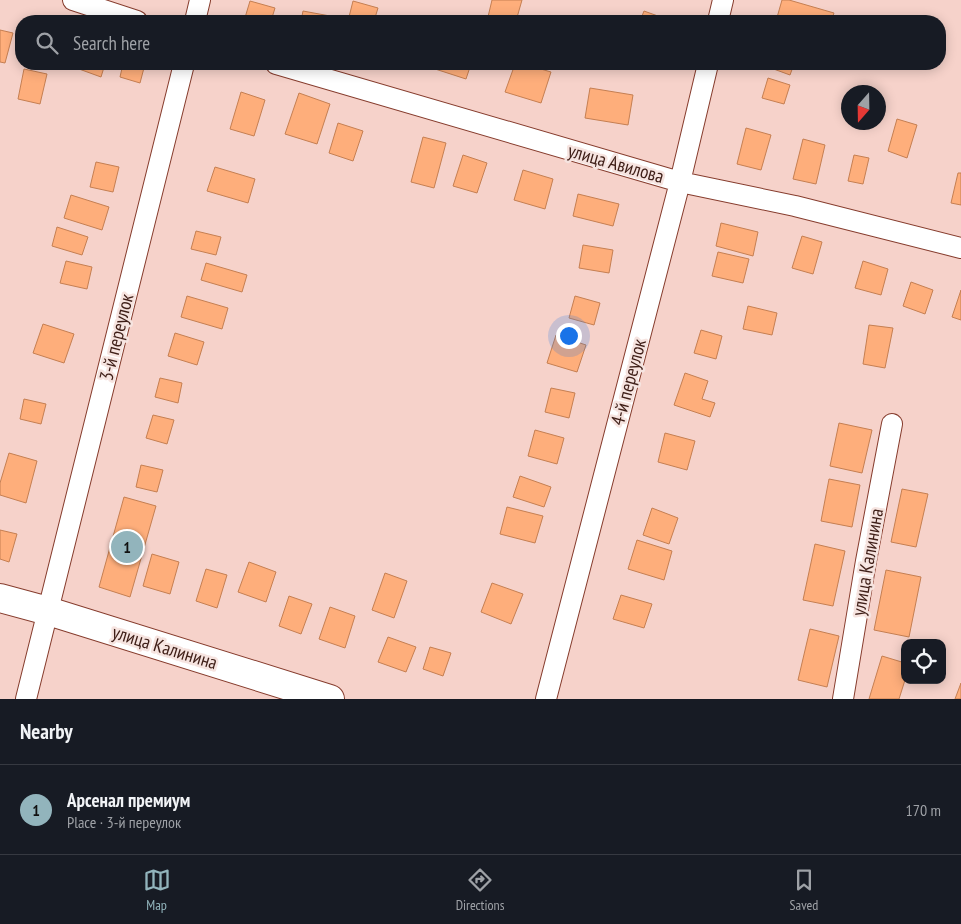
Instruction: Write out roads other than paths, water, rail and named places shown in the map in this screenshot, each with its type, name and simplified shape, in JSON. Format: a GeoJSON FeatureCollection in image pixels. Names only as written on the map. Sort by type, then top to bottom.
{"type":"FeatureCollection","features":[{"type":"Feature","properties":{"kind":"main road","name":"улица Калинина"},"geometry":{"type":"LineString","coordinates":[[0,598],[48,611],[330,699]]}},
{"type":"Feature","properties":{"kind":"street"},"geometry":{"type":"LineString","coordinates":[[72,0],[118,15]]}},
{"type":"Feature","properties":{"kind":"street"},"geometry":{"type":"LineString","coordinates":[[196,15],[200,0]]}},
{"type":"Feature","properties":{"kind":"street"},"geometry":{"type":"LineString","coordinates":[[719,15],[723,0]]}},
{"type":"Feature","properties":{"kind":"street","name":"3-й переулок"},"geometry":{"type":"LineString","coordinates":[[26,699],[183,70]]}},
{"type":"Feature","properties":{"kind":"street","name":"улица Авилова"},"geometry":{"type":"LineString","coordinates":[[297,70],[680,182],[795,206],[961,248]]}},
{"type":"Feature","properties":{"kind":"street","name":"4-й переулок"},"geometry":{"type":"LineString","coordinates":[[546,699],[680,182],[707,70]]}},
{"type":"Feature","properties":{"kind":"street","name":"улица Калинина"},"geometry":{"type":"LineString","coordinates":[[843,699],[866,561],[892,424]]}},
{"type":"Feature","properties":{"kind":"place","name":"Арсенал премиум"},"geometry":{"type":"Point","coordinates":[127,547]}}]}
